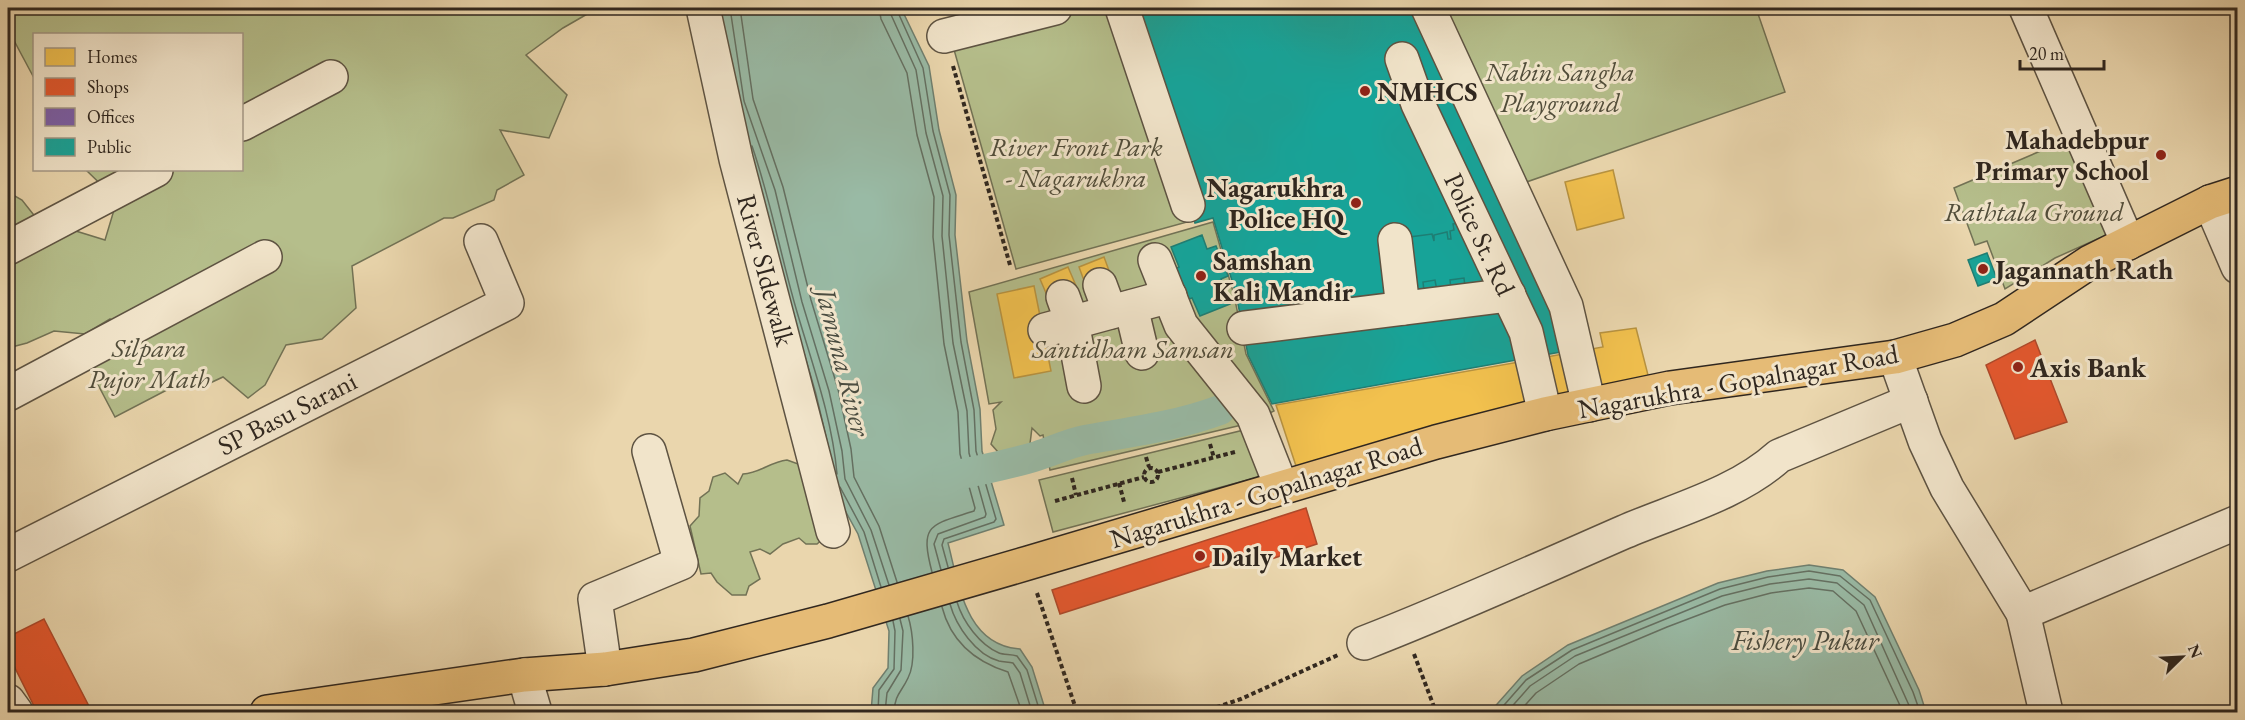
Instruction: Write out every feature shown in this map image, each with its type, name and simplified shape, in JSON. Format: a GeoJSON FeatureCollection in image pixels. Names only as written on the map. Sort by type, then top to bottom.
{"type":"FeatureCollection","features":[{"type":"Feature","properties":{"kind":"main road","name":"Nagarukhra - Gopalnagar Road"},"geometry":{"type":"LineString","coordinates":[[267,712],[524,675],[604,669],[694,655],[828,621],[1281,486],[1545,414],[1670,388],[1895,357],[1955,340],[2004,319],[2090,262],[2224,197]]}},
{"type":"Feature","properties":{"kind":"street","name":"River SIdewalk"},"geometry":{"type":"LineString","coordinates":[[703,8],[736,159],[833,531]]}},
{"type":"Feature","properties":{"kind":"street"},"geometry":{"type":"LineString","coordinates":[[944,36],[1055,8]]}},
{"type":"Feature","properties":{"kind":"street"},"geometry":{"type":"LineString","coordinates":[[1122,8],[1188,205]]}},
{"type":"Feature","properties":{"kind":"street"},"geometry":{"type":"LineString","coordinates":[[1428,8],[1566,306],[1589,405]]}},
{"type":"Feature","properties":{"kind":"street"},"geometry":{"type":"LineString","coordinates":[[2026,8],[2127,243]]}},
{"type":"Feature","properties":{"kind":"street","name":"Police St. Rd"},"geometry":{"type":"LineString","coordinates":[[1402,59],[1418,104],[1526,332],[1545,414]]}},
{"type":"Feature","properties":{"kind":"street"},"geometry":{"type":"LineString","coordinates":[[243,123],[331,77]]}},
{"type":"Feature","properties":{"kind":"street"},"geometry":{"type":"LineString","coordinates":[[8,248],[154,171]]}},
{"type":"Feature","properties":{"kind":"street"},"geometry":{"type":"LineString","coordinates":[[2224,197],[2238,267]]}},
{"type":"Feature","properties":{"kind":"street"},"geometry":{"type":"LineString","coordinates":[[1395,240],[1403,308]]}},
{"type":"Feature","properties":{"kind":"street","name":"SP Basu Sarani"},"geometry":{"type":"LineString","coordinates":[[8,555],[507,303],[481,241]]}},
{"type":"Feature","properties":{"kind":"street"},"geometry":{"type":"LineString","coordinates":[[8,394],[265,258]]}},
{"type":"Feature","properties":{"kind":"street"},"geometry":{"type":"LineString","coordinates":[[1155,260],[1181,325],[1253,415],[1281,486]]}},
{"type":"Feature","properties":{"kind":"street"},"geometry":{"type":"LineString","coordinates":[[1244,328],[1509,295]]}},
{"type":"Feature","properties":{"kind":"street"},"geometry":{"type":"LineString","coordinates":[[1084,386],[1060,316],[1114,301],[1170,296]]}},
{"type":"Feature","properties":{"kind":"street"},"geometry":{"type":"LineString","coordinates":[[1114,301],[1142,353]]}},
{"type":"Feature","properties":{"kind":"street"},"geometry":{"type":"LineString","coordinates":[[1895,357],[1947,488],[2023,613],[2046,712]]}},
{"type":"Feature","properties":{"kind":"street"},"geometry":{"type":"LineString","coordinates":[[1364,644],[1704,499],[1764,470],[1779,456],[1911,401]]}},
{"type":"Feature","properties":{"kind":"street"},"geometry":{"type":"LineString","coordinates":[[604,669],[595,599],[681,563],[649,452]]}},
{"type":"Feature","properties":{"kind":"street"},"geometry":{"type":"LineString","coordinates":[[2023,613],[2238,522]]}},
{"type":"Feature","properties":{"kind":"street"},"geometry":{"type":"LineString","coordinates":[[524,675],[535,712]]}},
{"type":"Feature","properties":{"kind":"street"},"geometry":{"type":"LineString","coordinates":[[8,701],[16,712]]}},
{"type":"Feature","properties":{"kind":"path"},"geometry":{"type":"LineString","coordinates":[[944,36],[1010,265]]}},
{"type":"Feature","properties":{"kind":"path"},"geometry":{"type":"LineString","coordinates":[[1210,444],[1214,458]]}},
{"type":"Feature","properties":{"kind":"path"},"geometry":{"type":"LineString","coordinates":[[1146,457],[1149,467],[1158,472],[1265,445]]}},
{"type":"Feature","properties":{"kind":"path"},"geometry":{"type":"LineString","coordinates":[[1144,477],[1144,471],[1149,467]]}},
{"type":"Feature","properties":{"kind":"path"},"geometry":{"type":"LineString","coordinates":[[1144,477],[1154,482],[1158,472]]}},
{"type":"Feature","properties":{"kind":"path"},"geometry":{"type":"LineString","coordinates":[[1054,501],[1144,477]]}},
{"type":"Feature","properties":{"kind":"path"},"geometry":{"type":"LineString","coordinates":[[1072,478],[1076,495]]}},
{"type":"Feature","properties":{"kind":"path"},"geometry":{"type":"LineString","coordinates":[[1119,483],[1124,502]]}},
{"type":"Feature","properties":{"kind":"path"},"geometry":{"type":"LineString","coordinates":[[1028,563],[1078,712],[1089,709]]}},
{"type":"Feature","properties":{"kind":"path"},"geometry":{"type":"LineString","coordinates":[[1404,628],[1436,712]]}},
{"type":"Feature","properties":{"kind":"path"},"geometry":{"type":"LineString","coordinates":[[1202,712],[1241,699],[1364,644]]}},
{"type":"Feature","properties":{"kind":"green space","name":"Silpara Pujor Math"},"geometry":{"type":"Polygon","coordinates":[[[10,8],[596,8],[526,55],[567,95],[549,138],[500,130],[524,175],[497,190],[494,200],[453,218],[444,218],[352,266],[356,308],[322,339],[286,345],[265,385],[248,398],[223,377],[197,389],[186,380],[115,417],[85,360],[131,335],[110,319],[85,334],[54,331],[27,343],[8,348],[8,192],[22,200],[37,219],[105,240],[117,200],[87,171],[243,171],[243,33],[33,33],[33,76],[10,33],[10,8]]]}},
{"type":"Feature","properties":{"kind":"green space","name":"River Front Park - Nagarukhra"},"geometry":{"type":"Polygon","coordinates":[[[1074,8],[1117,8],[1187,222],[1016,269],[951,39],[1074,8]]]}},
{"type":"Feature","properties":{"kind":"green space","name":"Nabin Sangha Playground"},"geometry":{"type":"Polygon","coordinates":[[[1435,8],[1756,8],[1785,92],[1518,185],[1435,8]]]}},
{"type":"Feature","properties":{"kind":"green space","name":"Rathtala Ground"},"geometry":{"type":"Polygon","coordinates":[[[2071,138],[2113,232],[2055,258],[2005,289],[1987,241],[1975,245],[1954,188],[2071,138]]]}},
{"type":"Feature","properties":{"kind":"green space","name":"Santidham Samsan"},"geometry":{"type":"Polygon","coordinates":[[[1213,222],[1234,295],[1246,354],[1274,411],[1246,424],[1050,470],[1043,435],[1040,436],[1032,428],[1028,453],[1025,457],[1014,461],[1005,460],[991,444],[996,429],[993,410],[1001,402],[989,404],[969,292],[1213,222]]]}},
{"type":"Feature","properties":{"kind":"green space"},"geometry":{"type":"Polygon","coordinates":[[[1248,429],[1259,477],[1053,532],[1039,480],[1248,429]]]}},
{"type":"Feature","properties":{"kind":"green space"},"geometry":{"type":"Polygon","coordinates":[[[787,460],[798,464],[821,461],[825,537],[817,544],[806,544],[799,538],[783,544],[770,554],[760,549],[750,552],[760,579],[749,586],[746,595],[732,595],[717,582],[711,573],[701,574],[690,526],[699,516],[700,498],[709,491],[713,477],[725,473],[738,484],[743,474],[787,460]]]}},
{"type":"Feature","properties":{"kind":"water","name":"Jamuna River"},"geometry":{"type":"Polygon","coordinates":[[[717,8],[901,8],[929,66],[939,130],[956,195],[955,235],[967,341],[980,409],[982,451],[1004,525],[948,543],[961,594],[976,625],[988,637],[1002,645],[1020,649],[1032,667],[1046,712],[871,712],[873,688],[888,668],[889,631],[858,534],[842,505],[816,394],[731,104],[717,8]]]}},
{"type":"Feature","properties":{"kind":"water","name":"Fishery Pukur"},"geometry":{"type":"Polygon","coordinates":[[[1809,565],[1843,570],[1875,597],[1919,690],[1926,712],[1490,712],[1522,676],[1568,645],[1718,583],[1767,571],[1809,565]]]}},
{"type":"Feature","properties":{"kind":"building: Homes"},"geometry":{"type":"Polygon","coordinates":[[[1613,170],[1624,218],[1577,230],[1565,182],[1613,170]]]}},
{"type":"Feature","properties":{"kind":"building: Homes"},"geometry":{"type":"Polygon","coordinates":[[[1382,241],[1390,290],[1306,298],[1307,309],[1294,311],[1293,301],[1286,302],[1282,270],[1290,270],[1289,258],[1311,256],[1312,248],[1382,241]]]}},
{"type":"Feature","properties":{"kind":"building: Homes"},"geometry":{"type":"Polygon","coordinates":[[[1104,257],[1111,276],[1086,286],[1079,267],[1104,257]]]}},
{"type":"Feature","properties":{"kind":"building: Homes"},"geometry":{"type":"Polygon","coordinates":[[[1277,261],[1284,308],[1241,313],[1235,276],[1240,275],[1238,267],[1277,261]]]}},
{"type":"Feature","properties":{"kind":"building: Homes"},"geometry":{"type":"Polygon","coordinates":[[[1068,267],[1077,288],[1049,300],[1040,279],[1068,267]]]}},
{"type":"Feature","properties":{"kind":"building: Homes"},"geometry":{"type":"Polygon","coordinates":[[[1034,286],[1051,371],[1014,378],[997,294],[1034,286]]]}},
{"type":"Feature","properties":{"kind":"building: Homes"},"geometry":{"type":"Polygon","coordinates":[[[1636,328],[1649,379],[1297,469],[1276,405],[1603,347],[1600,333],[1636,328]]]}},
{"type":"Feature","properties":{"kind":"building: Shops"},"geometry":{"type":"Polygon","coordinates":[[[2035,340],[2067,422],[2015,439],[1986,365],[2035,340]]]}},
{"type":"Feature","properties":{"kind":"building: Shops","name":"Daily Market"},"geometry":{"type":"Polygon","coordinates":[[[1306,508],[1317,544],[1265,561],[1260,550],[1060,614],[1052,590],[1306,508]]]}},
{"type":"Feature","properties":{"kind":"building: Shops"},"geometry":{"type":"Polygon","coordinates":[[[44,619],[92,712],[37,712],[8,654],[8,637],[44,619]]]}},
{"type":"Feature","properties":{"kind":"building: Offices"},"geometry":{"type":"Polygon","coordinates":[[[1391,59],[1408,106],[1325,135],[1308,87],[1391,59]]]}},
{"type":"Feature","properties":{"kind":"building: Public","name":"Nagarukhra Police HQ"},"geometry":{"type":"Polygon","coordinates":[[[1128,8],[1433,8],[1583,348],[1272,404],[1248,355],[1236,294],[1213,218],[1195,223],[1128,8]]]}},
{"type":"Feature","properties":{"kind":"building: Public"},"geometry":{"type":"Polygon","coordinates":[[[1486,219],[1496,282],[1465,287],[1464,278],[1450,280],[1451,289],[1437,291],[1435,280],[1423,282],[1424,291],[1404,294],[1402,238],[1432,234],[1434,241],[1434,235],[1447,232],[1448,239],[1451,239],[1450,231],[1454,230],[1453,224],[1486,219]]]}},
{"type":"Feature","properties":{"kind":"building: Public"},"geometry":{"type":"Polygon","coordinates":[[[1202,235],[1207,249],[1216,246],[1228,276],[1221,279],[1230,304],[1200,316],[1192,298],[1184,301],[1172,270],[1179,267],[1171,247],[1202,235]]]}},
{"type":"Feature","properties":{"kind":"building: Public","name":"Jagannath Rath"},"geometry":{"type":"Polygon","coordinates":[[[1987,253],[1997,279],[1978,286],[1968,260],[1987,253]]]}},
{"type":"Feature","properties":{"kind":"waterway"},"geometry":{"type":"LineString","coordinates":[[947,477],[1026,459],[1079,441],[1170,424],[1220,410]]}},
{"type":"Feature","properties":{"kind":"place","name":"NMHCS"},"geometry":{"type":"Point","coordinates":[1365,91]}},
{"type":"Feature","properties":{"kind":"place","name":"Mahadebpur Primary School"},"geometry":{"type":"Point","coordinates":[2161,155]}},
{"type":"Feature","properties":{"kind":"place","name":"Nagarukhra Police HQ"},"geometry":{"type":"Point","coordinates":[1356,203]}},
{"type":"Feature","properties":{"kind":"place","name":"Jagannath Rath"},"geometry":{"type":"Point","coordinates":[1983,269]}},
{"type":"Feature","properties":{"kind":"place","name":"Samshan Kali Mandir"},"geometry":{"type":"Point","coordinates":[1201,276]}},
{"type":"Feature","properties":{"kind":"place","name":"Axis Bank"},"geometry":{"type":"Point","coordinates":[2018,367]}},
{"type":"Feature","properties":{"kind":"place","name":"Daily Market"},"geometry":{"type":"Point","coordinates":[1200,556]}}]}
